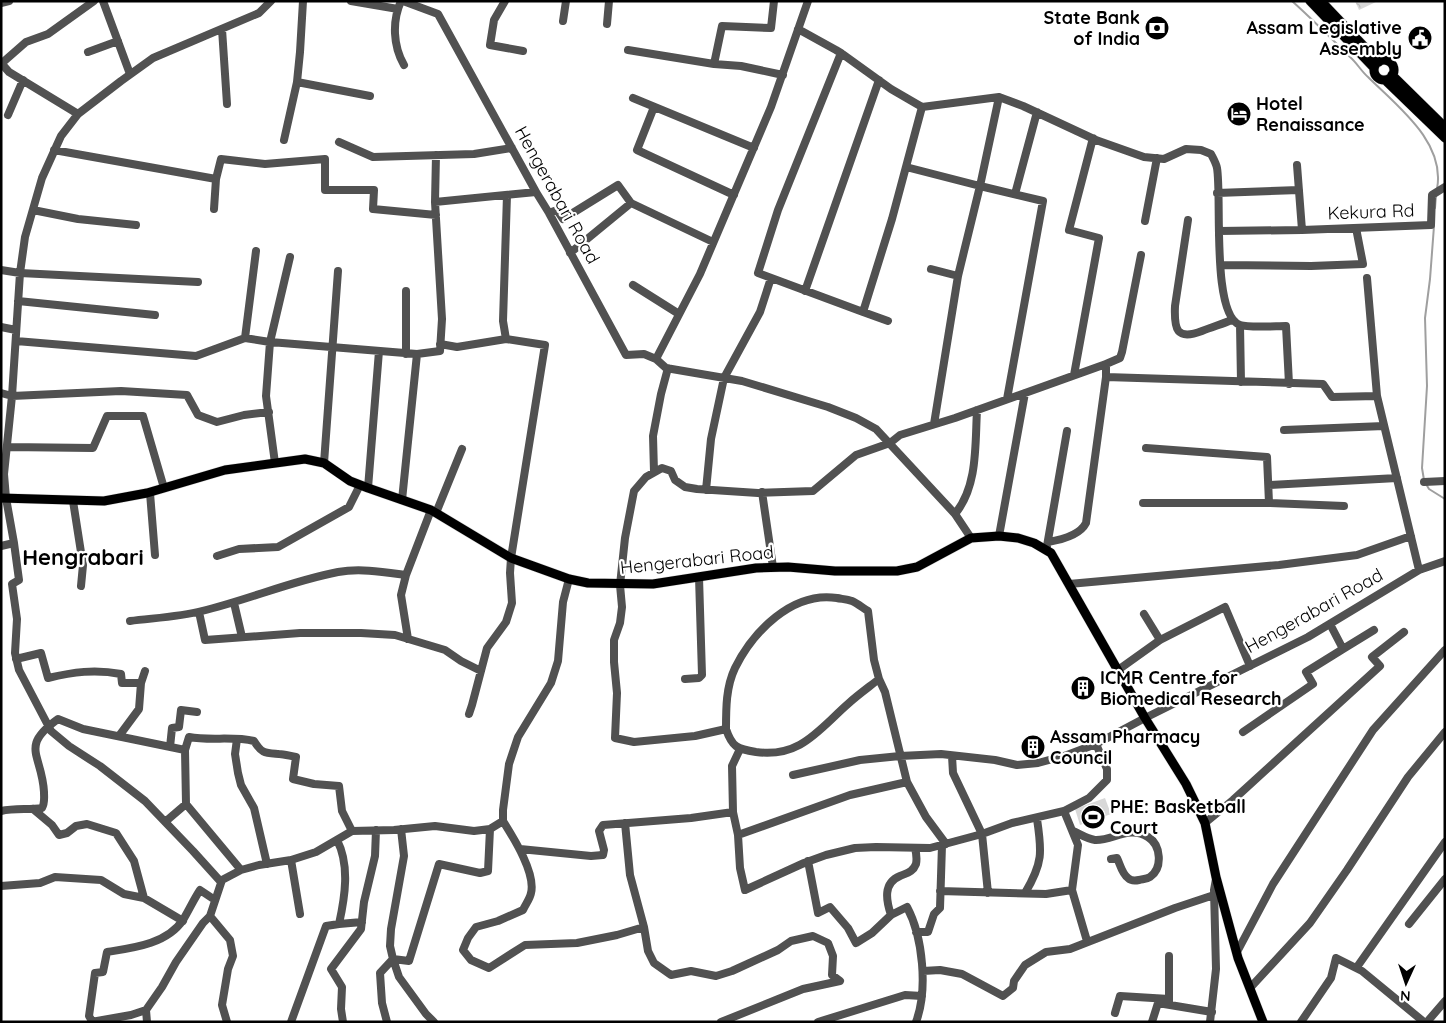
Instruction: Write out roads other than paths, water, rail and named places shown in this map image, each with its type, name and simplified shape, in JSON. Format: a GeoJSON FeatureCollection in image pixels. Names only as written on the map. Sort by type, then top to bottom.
{"type":"FeatureCollection","features":[{"type":"Feature","properties":{"kind":"main road"},"geometry":{"type":"LineString","coordinates":[[1310,1],[1376,65]]}},
{"type":"Feature","properties":{"kind":"main road"},"geometry":{"type":"LineString","coordinates":[[1321,1],[1376,65],[1377,78],[1389,78],[1445,127]]}},
{"type":"Feature","properties":{"kind":"main road"},"geometry":{"type":"LineString","coordinates":[[1376,65],[1384,60],[1390,62],[1394,68],[1389,78]]}},
{"type":"Feature","properties":{"kind":"main road"},"geometry":{"type":"LineString","coordinates":[[1389,78],[1445,138]]}},
{"type":"Feature","properties":{"kind":"main road","name":"Hengerabari Road"},"geometry":{"type":"LineString","coordinates":[[4,498],[104,501],[150,493],[225,470],[304,459],[324,463],[350,481],[433,511],[511,558],[588,584],[653,584],[773,567],[835,571],[897,571],[917,567],[971,538],[999,536],[1018,538],[1047,546],[1145,718],[1186,784],[1205,823],[1216,877],[1237,952],[1264,1022]]}},
{"type":"Feature","properties":{"kind":"street"},"geometry":{"type":"LineString","coordinates":[[1,3],[8,1]]}},
{"type":"Feature","properties":{"kind":"street"},"geometry":{"type":"LineString","coordinates":[[78,114],[9,72],[1,63],[26,42],[48,34],[94,1]]}},
{"type":"Feature","properties":{"kind":"street"},"geometry":{"type":"LineString","coordinates":[[103,1],[130,74]]}},
{"type":"Feature","properties":{"kind":"street"},"geometry":{"type":"LineString","coordinates":[[221,882],[145,801],[51,731],[25,684],[15,653],[17,619],[12,584],[19,580],[14,544],[4,498],[4,474],[12,396],[20,273],[25,237],[42,178],[61,136],[78,114],[153,58],[259,13],[271,1]]}},
{"type":"Feature","properties":{"kind":"street"},"geometry":{"type":"LineString","coordinates":[[284,140],[297,82],[303,1]]}},
{"type":"Feature","properties":{"kind":"street","name":"Hengerabari Road"},"geometry":{"type":"LineString","coordinates":[[351,1],[401,4],[438,14],[536,192],[550,213],[626,355],[644,354],[656,359],[668,368],[742,381],[828,407],[856,418],[876,429],[890,443],[955,514],[971,538]]}},
{"type":"Feature","properties":{"kind":"street"},"geometry":{"type":"LineString","coordinates":[[505,1],[494,20],[490,45],[522,51]]}},
{"type":"Feature","properties":{"kind":"street"},"geometry":{"type":"LineString","coordinates":[[563,21],[566,1]]}},
{"type":"Feature","properties":{"kind":"street"},"geometry":{"type":"LineString","coordinates":[[607,24],[609,1]]}},
{"type":"Feature","properties":{"kind":"street"},"geometry":{"type":"LineString","coordinates":[[714,64],[722,26],[771,28],[774,1]]}},
{"type":"Feature","properties":{"kind":"street"},"geometry":{"type":"LineString","coordinates":[[656,359],[700,274],[772,108],[808,1]]}},
{"type":"Feature","properties":{"kind":"street"},"geometry":{"type":"LineString","coordinates":[[401,4],[395,40],[396,48],[404,65]]}},
{"type":"Feature","properties":{"kind":"street"},"geometry":{"type":"LineString","coordinates":[[222,29],[227,104]]}},
{"type":"Feature","properties":{"kind":"street"},"geometry":{"type":"LineString","coordinates":[[798,29],[841,53],[922,107],[999,97],[1093,138],[1144,157],[1164,159],[1186,149],[1201,150],[1211,154],[1217,168],[1224,303],[1232,320],[1240,325],[1286,326],[1289,384]]}},
{"type":"Feature","properties":{"kind":"street"},"geometry":{"type":"LineString","coordinates":[[88,52],[118,41]]}},
{"type":"Feature","properties":{"kind":"street"},"geometry":{"type":"LineString","coordinates":[[628,50],[714,64],[741,66],[783,75]]}},
{"type":"Feature","properties":{"kind":"street"},"geometry":{"type":"LineString","coordinates":[[841,53],[778,210],[758,273],[888,321]]}},
{"type":"Feature","properties":{"kind":"street"},"geometry":{"type":"LineString","coordinates":[[8,115],[23,80]]}},
{"type":"Feature","properties":{"kind":"street"},"geometry":{"type":"LineString","coordinates":[[805,291],[879,80]]}},
{"type":"Feature","properties":{"kind":"street"},"geometry":{"type":"LineString","coordinates":[[297,82],[370,96]]}},
{"type":"Feature","properties":{"kind":"street"},"geometry":{"type":"LineString","coordinates":[[934,424],[958,276],[999,97]]}},
{"type":"Feature","properties":{"kind":"street"},"geometry":{"type":"LineString","coordinates":[[634,98],[754,148]]}},
{"type":"Feature","properties":{"kind":"street"},"geometry":{"type":"LineString","coordinates":[[654,107],[637,150],[734,195]]}},
{"type":"Feature","properties":{"kind":"street"},"geometry":{"type":"LineString","coordinates":[[863,312],[922,107]]}},
{"type":"Feature","properties":{"kind":"street"},"geometry":{"type":"LineString","coordinates":[[1015,194],[1037,112]]}},
{"type":"Feature","properties":{"kind":"street"},"geometry":{"type":"LineString","coordinates":[[1074,375],[1099,238],[1069,230],[1093,138]]}},
{"type":"Feature","properties":{"kind":"street"},"geometry":{"type":"LineString","coordinates":[[339,142],[373,157],[474,154],[512,148]]}},
{"type":"Feature","properties":{"kind":"street"},"geometry":{"type":"LineString","coordinates":[[54,150],[216,179]]}},
{"type":"Feature","properties":{"kind":"street"},"geometry":{"type":"LineString","coordinates":[[16,341],[196,356],[245,338],[270,342],[406,354],[440,351],[442,319],[435,202],[436,155]]}},
{"type":"Feature","properties":{"kind":"street"},"geometry":{"type":"LineString","coordinates":[[1145,221],[1157,158]]}},
{"type":"Feature","properties":{"kind":"street"},"geometry":{"type":"LineString","coordinates":[[214,209],[216,179],[221,159],[265,164],[325,159],[325,190],[374,190],[373,209],[436,215]]}},
{"type":"Feature","properties":{"kind":"street"},"geometry":{"type":"LineString","coordinates":[[1297,165],[1302,230]]}},
{"type":"Feature","properties":{"kind":"street"},"geometry":{"type":"LineString","coordinates":[[906,167],[1043,201],[1007,399]]}},
{"type":"Feature","properties":{"kind":"street"},"geometry":{"type":"LineString","coordinates":[[550,213],[557,210],[563,219],[618,185],[631,202],[713,242]]}},
{"type":"Feature","properties":{"kind":"street","name":"Kekura Rd"},"geometry":{"type":"LineString","coordinates":[[1219,231],[1431,225],[1432,195],[1443,188]]}},
{"type":"Feature","properties":{"kind":"street"},"geometry":{"type":"LineString","coordinates":[[1218,193],[1299,190]]}},
{"type":"Feature","properties":{"kind":"street"},"geometry":{"type":"LineString","coordinates":[[435,202],[536,192]]}},
{"type":"Feature","properties":{"kind":"street"},"geometry":{"type":"LineString","coordinates":[[506,339],[503,321],[507,195]]}},
{"type":"Feature","properties":{"kind":"street"},"geometry":{"type":"LineString","coordinates":[[570,253],[631,202]]}},
{"type":"Feature","properties":{"kind":"street"},"geometry":{"type":"LineString","coordinates":[[33,210],[78,219],[136,225]]}},
{"type":"Feature","properties":{"kind":"street"},"geometry":{"type":"LineString","coordinates":[[1188,220],[1175,306],[1178,331],[1183,335],[1191,335],[1232,320]]}},
{"type":"Feature","properties":{"kind":"street"},"geometry":{"type":"LineString","coordinates":[[1221,265],[1311,266],[1363,264],[1356,228]]}},
{"type":"Feature","properties":{"kind":"street"},"geometry":{"type":"LineString","coordinates":[[245,338],[256,250]]}},
{"type":"Feature","properties":{"kind":"street"},"geometry":{"type":"LineString","coordinates":[[726,729],[695,736],[634,742],[616,738],[617,693],[614,640],[620,623],[622,607],[620,585],[625,538],[634,491],[646,476],[662,468],[671,471],[675,480],[685,487],[706,490],[762,492],[813,491],[856,456],[890,443],[900,436],[1115,361],[1120,358],[1122,352],[1141,255]]}},
{"type":"Feature","properties":{"kind":"street"},"geometry":{"type":"LineString","coordinates":[[275,463],[266,396],[270,342],[290,257]]}},
{"type":"Feature","properties":{"kind":"street"},"geometry":{"type":"LineString","coordinates":[[1,270],[20,273],[198,282]]}},
{"type":"Feature","properties":{"kind":"street"},"geometry":{"type":"LineString","coordinates":[[931,270],[958,276]]}},
{"type":"Feature","properties":{"kind":"street"},"geometry":{"type":"LineString","coordinates":[[324,463],[338,271]]}},
{"type":"Feature","properties":{"kind":"street"},"geometry":{"type":"LineString","coordinates":[[706,490],[711,440],[724,378],[760,312],[772,278]]}},
{"type":"Feature","properties":{"kind":"street"},"geometry":{"type":"LineString","coordinates":[[1367,278],[1377,396],[1419,570]]}},
{"type":"Feature","properties":{"kind":"street"},"geometry":{"type":"LineString","coordinates":[[633,285],[679,314]]}},
{"type":"Feature","properties":{"kind":"street"},"geometry":{"type":"LineString","coordinates":[[406,292],[406,354]]}},
{"type":"Feature","properties":{"kind":"street"},"geometry":{"type":"LineString","coordinates":[[18,301],[155,315]]}},
{"type":"Feature","properties":{"kind":"street"},"geometry":{"type":"LineString","coordinates":[[1240,325],[1241,382]]}},
{"type":"Feature","properties":{"kind":"street"},"geometry":{"type":"LineString","coordinates":[[1,327],[16,330]]}},
{"type":"Feature","properties":{"kind":"street"},"geometry":{"type":"LineString","coordinates":[[440,344],[457,347],[506,339],[545,345],[511,558],[512,602],[506,622],[487,648],[469,714]]}},
{"type":"Feature","properties":{"kind":"street"},"geometry":{"type":"LineString","coordinates":[[217,556],[239,549],[278,547],[349,507],[364,486],[379,351]]}},
{"type":"Feature","properties":{"kind":"street"},"geometry":{"type":"LineString","coordinates":[[402,500],[417,354]]}},
{"type":"Feature","properties":{"kind":"street"},"geometry":{"type":"LineString","coordinates":[[1047,546],[1078,532],[1084,528],[1086,523],[1106,377],[1106,364]]}},
{"type":"Feature","properties":{"kind":"street"},"geometry":{"type":"LineString","coordinates":[[654,472],[653,436],[668,368]]}},
{"type":"Feature","properties":{"kind":"street"},"geometry":{"type":"LineString","coordinates":[[1106,377],[1323,384],[1332,397],[1377,396]]}},
{"type":"Feature","properties":{"kind":"street"},"geometry":{"type":"LineString","coordinates":[[1,393],[12,396],[121,391],[187,395],[198,414],[217,422],[244,415],[268,412]]}},
{"type":"Feature","properties":{"kind":"street"},"geometry":{"type":"LineString","coordinates":[[999,536],[1025,393]]}},
{"type":"Feature","properties":{"kind":"street"},"geometry":{"type":"LineString","coordinates":[[955,514],[963,505],[971,482],[975,456],[977,410]]}},
{"type":"Feature","properties":{"kind":"street"},"geometry":{"type":"LineString","coordinates":[[6,447],[93,448],[107,416],[143,416],[164,488]]}},
{"type":"Feature","properties":{"kind":"street"},"geometry":{"type":"LineString","coordinates":[[1284,430],[1384,426]]}},
{"type":"Feature","properties":{"kind":"street"},"geometry":{"type":"LineString","coordinates":[[1047,546],[1067,432]]}},
{"type":"Feature","properties":{"kind":"street"},"geometry":{"type":"LineString","coordinates":[[1146,448],[1267,457],[1269,504]]}},
{"type":"Feature","properties":{"kind":"street"},"geometry":{"type":"LineString","coordinates":[[408,639],[401,594],[406,574],[462,449]]}},
{"type":"Feature","properties":{"kind":"street"},"geometry":{"type":"LineString","coordinates":[[1269,485],[1397,478]]}},
{"type":"Feature","properties":{"kind":"street"},"geometry":{"type":"LineString","coordinates":[[1424,482],[1445,481]]}},
{"type":"Feature","properties":{"kind":"street"},"geometry":{"type":"LineString","coordinates":[[762,492],[773,567]]}},
{"type":"Feature","properties":{"kind":"street"},"geometry":{"type":"LineString","coordinates":[[150,493],[155,555]]}},
{"type":"Feature","properties":{"kind":"street"},"geometry":{"type":"LineString","coordinates":[[73,501],[83,565],[80,586]]}},
{"type":"Feature","properties":{"kind":"street"},"geometry":{"type":"LineString","coordinates":[[1143,503],[1344,506]]}},
{"type":"Feature","properties":{"kind":"street"},"geometry":{"type":"LineString","coordinates":[[1069,584],[1279,565],[1357,555],[1411,536]]}},
{"type":"Feature","properties":{"kind":"street"},"geometry":{"type":"LineString","coordinates":[[1,546],[14,544]]}},
{"type":"Feature","properties":{"kind":"street","name":"Hengerabari Road"},"geometry":{"type":"LineString","coordinates":[[1145,718],[1330,624],[1419,570],[1445,561]]}},
{"type":"Feature","properties":{"kind":"street"},"geometry":{"type":"LineString","coordinates":[[130,621],[199,612],[339,572],[377,571],[406,574]]}},
{"type":"Feature","properties":{"kind":"street"},"geometry":{"type":"LineString","coordinates":[[685,679],[699,678],[702,675],[699,577]]}},
{"type":"Feature","properties":{"kind":"street"},"geometry":{"type":"LineString","coordinates":[[569,579],[563,602],[558,661],[551,683],[518,737],[509,764],[503,810],[503,821],[520,849],[529,872],[532,892],[523,910],[498,921],[476,927],[468,938],[463,950],[471,960],[489,968],[525,945],[577,943],[617,935],[644,926]]}},
{"type":"Feature","properties":{"kind":"street"},"geometry":{"type":"LineString","coordinates":[[879,679],[810,739],[796,748],[778,753],[740,749],[734,745],[726,729],[726,701],[735,669],[756,635],[783,610],[809,600],[828,597],[851,600],[868,611],[874,660],[885,692],[907,782],[944,845],[940,908],[934,914],[928,932],[916,932]]}},
{"type":"Feature","properties":{"kind":"street"},"geometry":{"type":"LineString","coordinates":[[234,603],[242,637]]}},
{"type":"Feature","properties":{"kind":"street"},"geometry":{"type":"LineString","coordinates":[[1118,670],[1160,640],[1225,607],[1250,666]]}},
{"type":"Feature","properties":{"kind":"street"},"geometry":{"type":"LineString","coordinates":[[199,612],[205,640],[300,633],[395,635],[445,650],[461,662],[481,671]]}},
{"type":"Feature","properties":{"kind":"street"},"geometry":{"type":"LineString","coordinates":[[1144,614],[1160,640]]}},
{"type":"Feature","properties":{"kind":"street"},"geometry":{"type":"LineString","coordinates":[[1330,624],[1343,649]]}},
{"type":"Feature","properties":{"kind":"street"},"geometry":{"type":"LineString","coordinates":[[1243,732],[1313,684],[1306,672],[1374,630]]}},
{"type":"Feature","properties":{"kind":"street"},"geometry":{"type":"LineString","coordinates":[[1205,823],[1233,800],[1380,666],[1372,657],[1404,632]]}},
{"type":"Feature","properties":{"kind":"street"},"geometry":{"type":"LineString","coordinates":[[1237,952],[1273,884],[1373,730],[1445,650]]}},
{"type":"Feature","properties":{"kind":"street"},"geometry":{"type":"LineString","coordinates":[[16,659],[41,653],[48,678],[71,672],[90,671],[120,674],[122,683],[141,684]]}},
{"type":"Feature","properties":{"kind":"street"},"geometry":{"type":"LineString","coordinates":[[119,736],[139,709],[141,684],[145,671]]}},
{"type":"Feature","properties":{"kind":"street"},"geometry":{"type":"LineString","coordinates":[[170,747],[172,728],[179,727],[181,710],[197,712]]}},
{"type":"Feature","properties":{"kind":"street"},"geometry":{"type":"LineString","coordinates":[[793,775],[860,760],[900,756],[941,754],[995,760],[1017,765],[1038,763],[1096,744],[1145,718]]}},
{"type":"Feature","properties":{"kind":"street"},"geometry":{"type":"LineString","coordinates":[[1,811],[42,808],[44,804],[43,782],[35,744],[38,736],[58,719],[83,729],[185,750]]}},
{"type":"Feature","properties":{"kind":"street"},"geometry":{"type":"LineString","coordinates":[[1250,988],[1310,923],[1408,777],[1445,732]]}},
{"type":"Feature","properties":{"kind":"street"},"geometry":{"type":"LineString","coordinates":[[241,870],[186,804],[185,750],[189,737],[254,741],[259,749],[267,754],[280,753],[296,757],[293,779],[325,786],[339,786],[342,811],[352,831]]}},
{"type":"Feature","properties":{"kind":"street"},"geometry":{"type":"LineString","coordinates":[[237,739],[235,754],[238,773],[241,785],[254,808],[266,864]]}},
{"type":"Feature","properties":{"kind":"street"},"geometry":{"type":"LineString","coordinates":[[740,749],[732,766],[734,812],[738,835],[740,868],[745,890],[808,861],[855,848],[930,848],[1064,811],[1089,798],[1107,780],[1107,769],[1096,744]]}},
{"type":"Feature","properties":{"kind":"street"},"geometry":{"type":"LineString","coordinates":[[952,756],[953,773],[982,834],[988,893]]}},
{"type":"Feature","properties":{"kind":"street"},"geometry":{"type":"LineString","coordinates":[[738,835],[850,795],[907,782]]}},
{"type":"Feature","properties":{"kind":"street"},"geometry":{"type":"LineString","coordinates":[[165,822],[186,804]]}},
{"type":"Feature","properties":{"kind":"street"},"geometry":{"type":"LineString","coordinates":[[33,809],[52,825],[59,835],[67,833],[76,826],[87,824],[116,832],[134,860],[144,898]]}},
{"type":"Feature","properties":{"kind":"street"},"geometry":{"type":"LineString","coordinates":[[1064,811],[1074,831],[1078,845],[1072,890],[1087,941]]}},
{"type":"Feature","properties":{"kind":"street"},"geometry":{"type":"LineString","coordinates":[[520,849],[591,856],[603,855],[604,850],[600,828],[604,825],[691,818],[734,812]]}},
{"type":"Feature","properties":{"kind":"street"},"geometry":{"type":"LineString","coordinates":[[1025,894],[1036,875],[1041,849],[1037,818]]}},
{"type":"Feature","properties":{"kind":"street"},"geometry":{"type":"LineString","coordinates":[[215,900],[200,890],[183,921],[173,930],[156,941],[136,948],[107,952],[103,972],[95,973],[89,1016],[91,1021],[131,1015],[146,1010],[176,962],[210,916],[222,880],[241,870],[291,860],[316,852],[352,831],[435,826],[474,831],[490,829],[503,821]]}},
{"type":"Feature","properties":{"kind":"street"},"geometry":{"type":"LineString","coordinates":[[625,823],[630,874],[644,926],[648,951],[654,963],[671,975],[691,971],[716,976],[732,971],[778,950],[791,941],[813,936],[828,943],[833,956],[832,975],[840,981],[803,989],[721,1022]]}},
{"type":"Feature","properties":{"kind":"street"},"geometry":{"type":"LineString","coordinates":[[401,829],[404,856],[391,928],[390,946],[399,977],[434,1022]]}},
{"type":"Feature","properties":{"kind":"street"},"geometry":{"type":"LineString","coordinates":[[393,959],[409,961],[439,864],[480,873],[488,871],[490,829]]}},
{"type":"Feature","properties":{"kind":"street"},"geometry":{"type":"LineString","coordinates":[[343,1022],[341,1009],[342,987],[331,969],[361,928],[364,902],[375,856],[376,830]]}},
{"type":"Feature","properties":{"kind":"street"},"geometry":{"type":"LineString","coordinates":[[1074,831],[1084,837],[1095,840],[1123,832],[1145,835],[1158,848],[1159,856],[1155,872],[1148,878],[1135,881],[1127,878],[1117,858],[1111,859]]}},
{"type":"Feature","properties":{"kind":"street"},"geometry":{"type":"LineString","coordinates":[[337,840],[343,852],[345,879],[339,924]]}},
{"type":"Feature","properties":{"kind":"street"},"geometry":{"type":"LineString","coordinates":[[1357,967],[1445,842]]}},
{"type":"Feature","properties":{"kind":"street"},"geometry":{"type":"LineString","coordinates":[[891,915],[886,900],[886,892],[892,882],[899,876],[910,873],[916,864],[916,848]]}},
{"type":"Feature","properties":{"kind":"street"},"geometry":{"type":"LineString","coordinates":[[291,860],[300,914]]}},
{"type":"Feature","properties":{"kind":"street"},"geometry":{"type":"LineString","coordinates":[[808,861],[818,913],[830,907],[848,928],[856,943],[891,915],[907,907],[914,920],[923,971],[924,988],[916,1022]]}},
{"type":"Feature","properties":{"kind":"street"},"geometry":{"type":"LineString","coordinates":[[1,886],[40,883],[55,877],[101,880],[124,894],[144,898],[183,921]]}},
{"type":"Feature","properties":{"kind":"street"},"geometry":{"type":"LineString","coordinates":[[1210,1022],[1216,969],[1214,895],[1216,877]]}},
{"type":"Feature","properties":{"kind":"street"},"geometry":{"type":"LineString","coordinates":[[1409,924],[1445,878]]}},
{"type":"Feature","properties":{"kind":"street"},"geometry":{"type":"LineString","coordinates":[[940,891],[1046,894],[1072,890]]}},
{"type":"Feature","properties":{"kind":"street"},"geometry":{"type":"LineString","coordinates":[[923,971],[940,970],[962,974],[1003,996],[1013,988],[1014,981],[1025,965],[1046,952],[1070,949],[1174,908],[1214,895]]}},
{"type":"Feature","properties":{"kind":"street"},"geometry":{"type":"LineString","coordinates":[[210,916],[230,940],[232,956],[222,1005],[227,1022]]}},
{"type":"Feature","properties":{"kind":"street"},"geometry":{"type":"LineString","coordinates":[[291,1022],[326,926],[362,922]]}},
{"type":"Feature","properties":{"kind":"street"},"geometry":{"type":"LineString","coordinates":[[1169,1002],[1170,956]]}},
{"type":"Feature","properties":{"kind":"street"},"geometry":{"type":"LineString","coordinates":[[1301,1022],[1331,978],[1336,958],[1357,967],[1425,1022],[1445,1001]]}},
{"type":"Feature","properties":{"kind":"street"},"geometry":{"type":"LineString","coordinates":[[387,1022],[382,1003],[380,973],[393,959]]}},
{"type":"Feature","properties":{"kind":"street"},"geometry":{"type":"LineString","coordinates":[[818,1022],[905,995],[922,996]]}},
{"type":"Feature","properties":{"kind":"street"},"geometry":{"type":"LineString","coordinates":[[1114,1013],[1120,996],[1169,1002],[1212,1012]]}},
{"type":"Feature","properties":{"kind":"street"},"geometry":{"type":"LineString","coordinates":[[1152,1022],[1158,1003],[1169,1002]]}},
{"type":"Feature","properties":{"kind":"street"},"geometry":{"type":"LineString","coordinates":[[146,1010],[147,1022]]}},
{"type":"Feature","properties":{"kind":"waterway"},"geometry":{"type":"LineString","coordinates":[[1292,1],[1417,126],[1434,156],[1438,172],[1437,189]]}},
{"type":"Feature","properties":{"kind":"waterway"},"geometry":{"type":"LineString","coordinates":[[1435,208],[1436,196]]}},
{"type":"Feature","properties":{"kind":"waterway"},"geometry":{"type":"LineString","coordinates":[[1424,480],[1422,468],[1427,386],[1425,318],[1434,226]]}},
{"type":"Feature","properties":{"kind":"waterway"},"geometry":{"type":"LineString","coordinates":[[1426,484],[1429,489],[1445,499]]}},
{"type":"Feature","properties":{"kind":"place","name":"State Bank of India"},"geometry":{"type":"Point","coordinates":[1157,28]}},
{"type":"Feature","properties":{"kind":"place","name":"Assam Legislative Assembly"},"geometry":{"type":"Point","coordinates":[1420,38]}},
{"type":"Feature","properties":{"kind":"place","name":"Hotel Renaissance"},"geometry":{"type":"Point","coordinates":[1239,114]}},
{"type":"Feature","properties":{"kind":"place","name":"ICMR Centre for Biomedical Research"},"geometry":{"type":"Point","coordinates":[1083,688]}},
{"type":"Feature","properties":{"kind":"place","name":"Assam Pharmacy Council"},"geometry":{"type":"Point","coordinates":[1033,747]}},
{"type":"Feature","properties":{"kind":"place","name":"PHE: Basketball Court"},"geometry":{"type":"Point","coordinates":[1093,817]}},
{"type":"Feature","properties":{"kind":"district","name":"Hengrabari"},"geometry":{"type":"Point","coordinates":[83,557]}}]}
